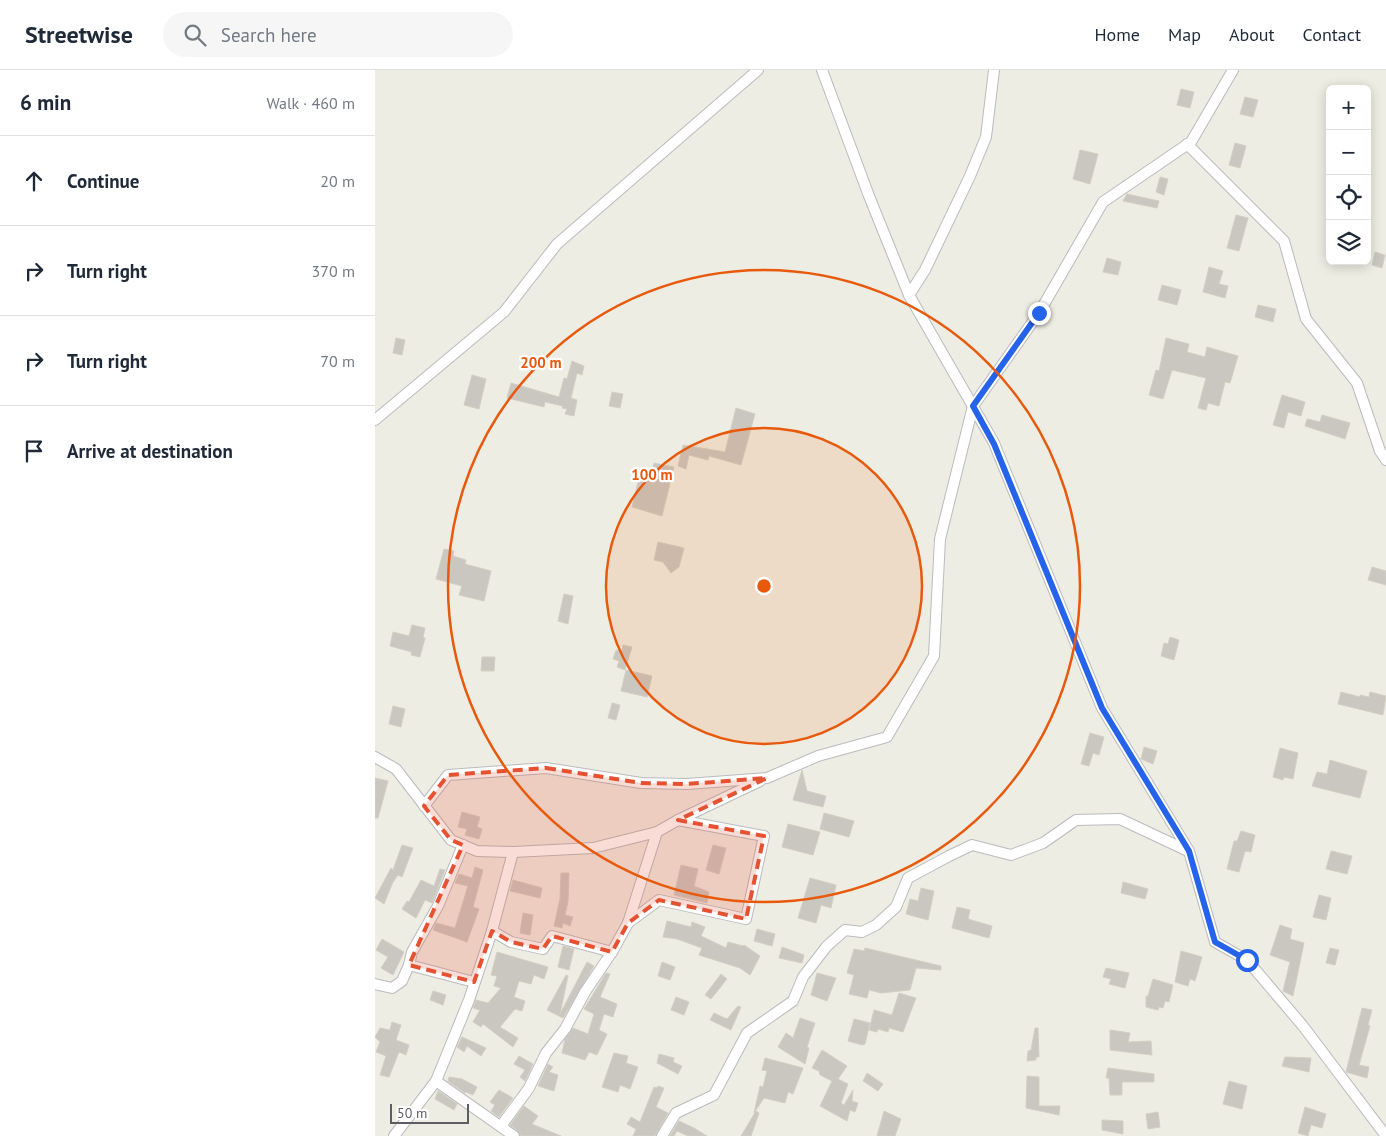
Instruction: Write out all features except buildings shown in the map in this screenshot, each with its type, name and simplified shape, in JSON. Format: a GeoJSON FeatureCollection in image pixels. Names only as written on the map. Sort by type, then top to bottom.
{"type":"FeatureCollection","features":[{"type":"Feature","properties":{"kind":"street"},"geometry":{"type":"LineString","coordinates":[[375,420],[504,312],[557,244],[758,70]]}},
{"type":"Feature","properties":{"kind":"street"},"geometry":{"type":"LineString","coordinates":[[822,70],[869,196],[909,295],[994,444],[1102,708],[1189,851],[1215,942],[1247,960],[1303,1026],[1386,1136]]}},
{"type":"Feature","properties":{"kind":"street"},"geometry":{"type":"LineString","coordinates":[[909,295],[929,261],[970,176],[986,137],[994,70]]}},
{"type":"Feature","properties":{"kind":"street"},"geometry":{"type":"LineString","coordinates":[[375,757],[396,769],[451,840],[477,851],[513,852],[593,848],[657,832],[678,820],[818,756],[887,737],[934,656],[940,539],[973,406],[1039,313],[1103,202],[1191,142],[1233,70]]}},
{"type":"Feature","properties":{"kind":"street"},"geometry":{"type":"LineString","coordinates":[[1187,144],[1284,241],[1306,319],[1357,383],[1380,451],[1386,460]]}},
{"type":"Feature","properties":{"kind":"street"},"geometry":{"type":"LineString","coordinates":[[424,806],[448,775],[546,768],[641,783],[687,784],[767,778]]}},
{"type":"Feature","properties":{"kind":"street"},"geometry":{"type":"LineString","coordinates":[[662,1136],[676,1113],[715,1095],[747,1033],[793,1001],[803,977],[836,937],[845,930],[862,932],[875,925],[896,907],[908,878],[972,846],[1011,855],[1043,843],[1076,820],[1120,819],[1189,851]]}},
{"type":"Feature","properties":{"kind":"street"},"geometry":{"type":"LineString","coordinates":[[628,923],[659,900],[746,919],[764,836],[678,820]]}},
{"type":"Feature","properties":{"kind":"street"},"geometry":{"type":"LineString","coordinates":[[501,1126],[529,1088],[546,1053],[565,1029],[585,992],[612,952],[628,923],[657,832]]}},
{"type":"Feature","properties":{"kind":"street"},"geometry":{"type":"LineString","coordinates":[[375,984],[392,988],[401,981],[409,965],[412,952],[438,906],[463,845]]}},
{"type":"Feature","properties":{"kind":"street"},"geometry":{"type":"LineString","coordinates":[[394,1136],[436,1081],[492,931],[513,852]]}},
{"type":"Feature","properties":{"kind":"street"},"geometry":{"type":"LineString","coordinates":[[492,931],[511,942],[543,949],[552,936],[612,952]]}},
{"type":"Feature","properties":{"kind":"street"},"geometry":{"type":"LineString","coordinates":[[409,965],[474,982]]}},
{"type":"Feature","properties":{"kind":"street"},"geometry":{"type":"LineString","coordinates":[[436,1081],[514,1136]]}},
{"type":"Feature","properties":{"kind":"highlighted area"},"geometry":{"type":"Polygon","coordinates":[[[546,768],[641,783],[687,784],[767,778],[678,820],[764,836],[746,919],[659,900],[628,923],[612,952],[552,936],[543,949],[511,942],[492,931],[474,982],[409,965],[463,845],[451,840],[424,806],[448,775],[546,768]]]}},
{"type":"Feature","properties":{"kind":"route"},"geometry":{"type":"LineString","coordinates":[[1039,313],[973,406],[994,444],[1102,708],[1189,851],[1209,928],[1215,942],[1247,960]]}}]}
